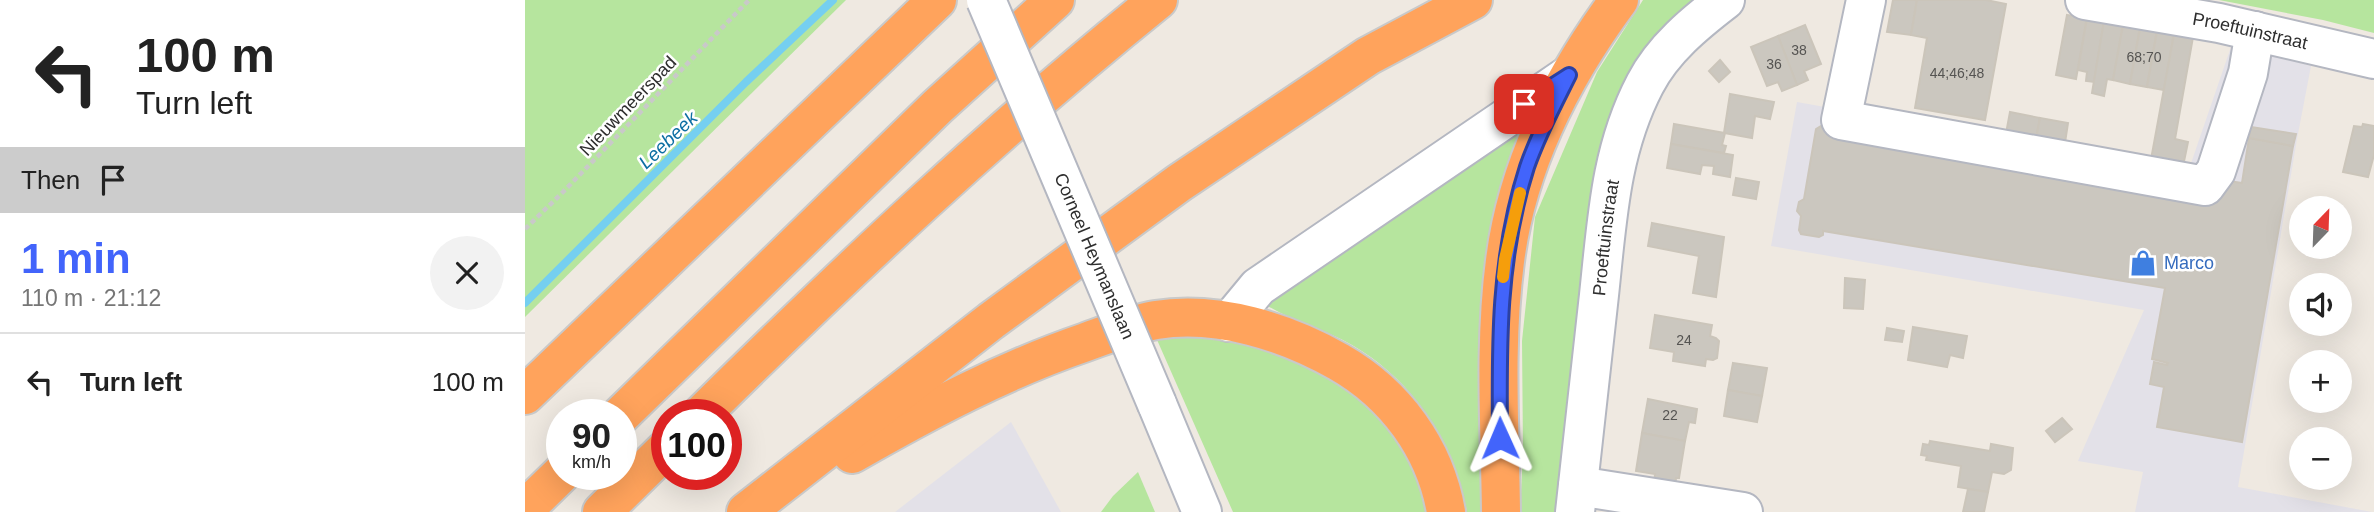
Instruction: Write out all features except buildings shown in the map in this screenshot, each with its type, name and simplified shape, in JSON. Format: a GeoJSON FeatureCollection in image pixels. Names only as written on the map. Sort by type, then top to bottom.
{"type":"FeatureCollection","features":[{"type":"Feature","properties":{"kind":"highway"},"geometry":{"type":"LineString","coordinates":[[527,393],[649,259],[900,0]]}},
{"type":"Feature","properties":{"kind":"highway"},"geometry":{"type":"LineString","coordinates":[[527,393],[937,0]]}},
{"type":"Feature","properties":{"kind":"highway"},"geometry":{"type":"LineString","coordinates":[[637,399],[937,107],[1055,0]]}},
{"type":"Feature","properties":{"kind":"highway"},"geometry":{"type":"LineString","coordinates":[[717,399],[798,319],[989,143],[1158,0]]}},
{"type":"Feature","properties":{"kind":"highway"},"geometry":{"type":"LineString","coordinates":[[1368,56],[1432,0]]}},
{"type":"Feature","properties":{"kind":"highway"},"geometry":{"type":"LineString","coordinates":[[747,512],[991,321],[1179,183],[1368,56],[1473,0]]}},
{"type":"Feature","properties":{"kind":"highway"},"geometry":{"type":"LineString","coordinates":[[1501,512],[1500,314],[1505,259],[1527,167],[1544,125],[1569,75],[1619,0]]}},
{"type":"Feature","properties":{"kind":"highway"},"geometry":{"type":"LineString","coordinates":[[747,512],[906,423],[1055,352],[1156,320],[1190,318],[1229,322],[1278,333],[1316,349],[1355,371],[1386,395],[1411,425],[1432,465],[1446,512]]}},
{"type":"Feature","properties":{"kind":"highway"},"geometry":{"type":"LineString","coordinates":[[601,512],[651,464]]}},
{"type":"Feature","properties":{"kind":"highway"},"geometry":{"type":"LineString","coordinates":[[525,509],[546,489]]}},
{"type":"Feature","properties":{"kind":"street","name":"Corneel Heymanslaan"},"geometry":{"type":"LineString","coordinates":[[986,0],[1202,512]]}},
{"type":"Feature","properties":{"kind":"street","name":"Proeftuinstraat"},"geometry":{"type":"LineString","coordinates":[[1577,499],[1612,182],[1625,126],[1646,81],[1670,49],[1696,22],[1725,0]]}},
{"type":"Feature","properties":{"kind":"street"},"geometry":{"type":"LineString","coordinates":[[1866,0],[1841,120],[2205,186],[2216,172],[2248,72],[2255,31]]}},
{"type":"Feature","properties":{"kind":"street","name":"Proeftuinstraat"},"geometry":{"type":"LineString","coordinates":[[2085,0],[2255,31],[2374,59]]}},
{"type":"Feature","properties":{"kind":"street"},"geometry":{"type":"LineString","coordinates":[[1229,322],[1258,287],[1569,75]]}},
{"type":"Feature","properties":{"kind":"street"},"geometry":{"type":"LineString","coordinates":[[1577,499],[1743,512]]}},
{"type":"Feature","properties":{"kind":"path","name":"Nieuwmeerspad"},"geometry":{"type":"LineString","coordinates":[[525,229],[749,0]]}},
{"type":"Feature","properties":{"kind":"shaded area"},"geometry":{"type":"Polygon","coordinates":[[[2232,44],[2311,66],[2238,487],[2372,512],[2135,512],[2143,472],[2078,461],[2144,310],[1771,246],[1797,102],[2188,172],[2232,44]]]}},
{"type":"Feature","properties":{"kind":"shaded area"},"geometry":{"type":"Polygon","coordinates":[[[1011,422],[1061,512],[895,512],[1011,422]]]}},
{"type":"Feature","properties":{"kind":"green space"},"geometry":{"type":"Polygon","coordinates":[[[525,0],[846,0],[525,317],[525,0]]]}},
{"type":"Feature","properties":{"kind":"green space"},"geometry":{"type":"Polygon","coordinates":[[[1643,0],[1699,0],[1658,38],[1561,512],[1520,512],[1523,453],[1522,341],[1535,217],[1597,72],[1643,0]]]}},
{"type":"Feature","properties":{"kind":"green space"},"geometry":{"type":"Polygon","coordinates":[[[2219,0],[2374,0],[2374,33],[2323,20],[2219,0]]]}},
{"type":"Feature","properties":{"kind":"green space"},"geometry":{"type":"Polygon","coordinates":[[[1526,108],[1488,512],[1467,512],[1461,489],[1441,440],[1431,421],[1404,386],[1371,357],[1352,345],[1282,314],[1260,301],[1526,108]]]}},
{"type":"Feature","properties":{"kind":"green space"},"geometry":{"type":"Polygon","coordinates":[[[1154,333],[1234,340],[1301,362],[1331,378],[1382,420],[1417,477],[1427,512],[1233,512],[1154,333]]]}},
{"type":"Feature","properties":{"kind":"green space"},"geometry":{"type":"Polygon","coordinates":[[[1138,472],[1155,512],[1101,512],[1113,496],[1138,472]]]}},
{"type":"Feature","properties":{"kind":"waterway","name":"Leebeek"},"geometry":{"type":"LineString","coordinates":[[525,303],[746,82],[833,0]]}},
{"type":"Feature","properties":{"kind":"slow traffic"},"geometry":{"type":"LineString","coordinates":[[1503,277],[1520,193]]}},
{"type":"Feature","properties":{"kind":"place","name":"Marco"},"geometry":{"type":"Point","coordinates":[2143,263]}},
{"type":"Feature","properties":{"kind":"route"},"geometry":{"type":"LineString","coordinates":[[1500,438],[1500,314],[1505,259],[1527,167],[1569,75],[1524,104]]}}]}
